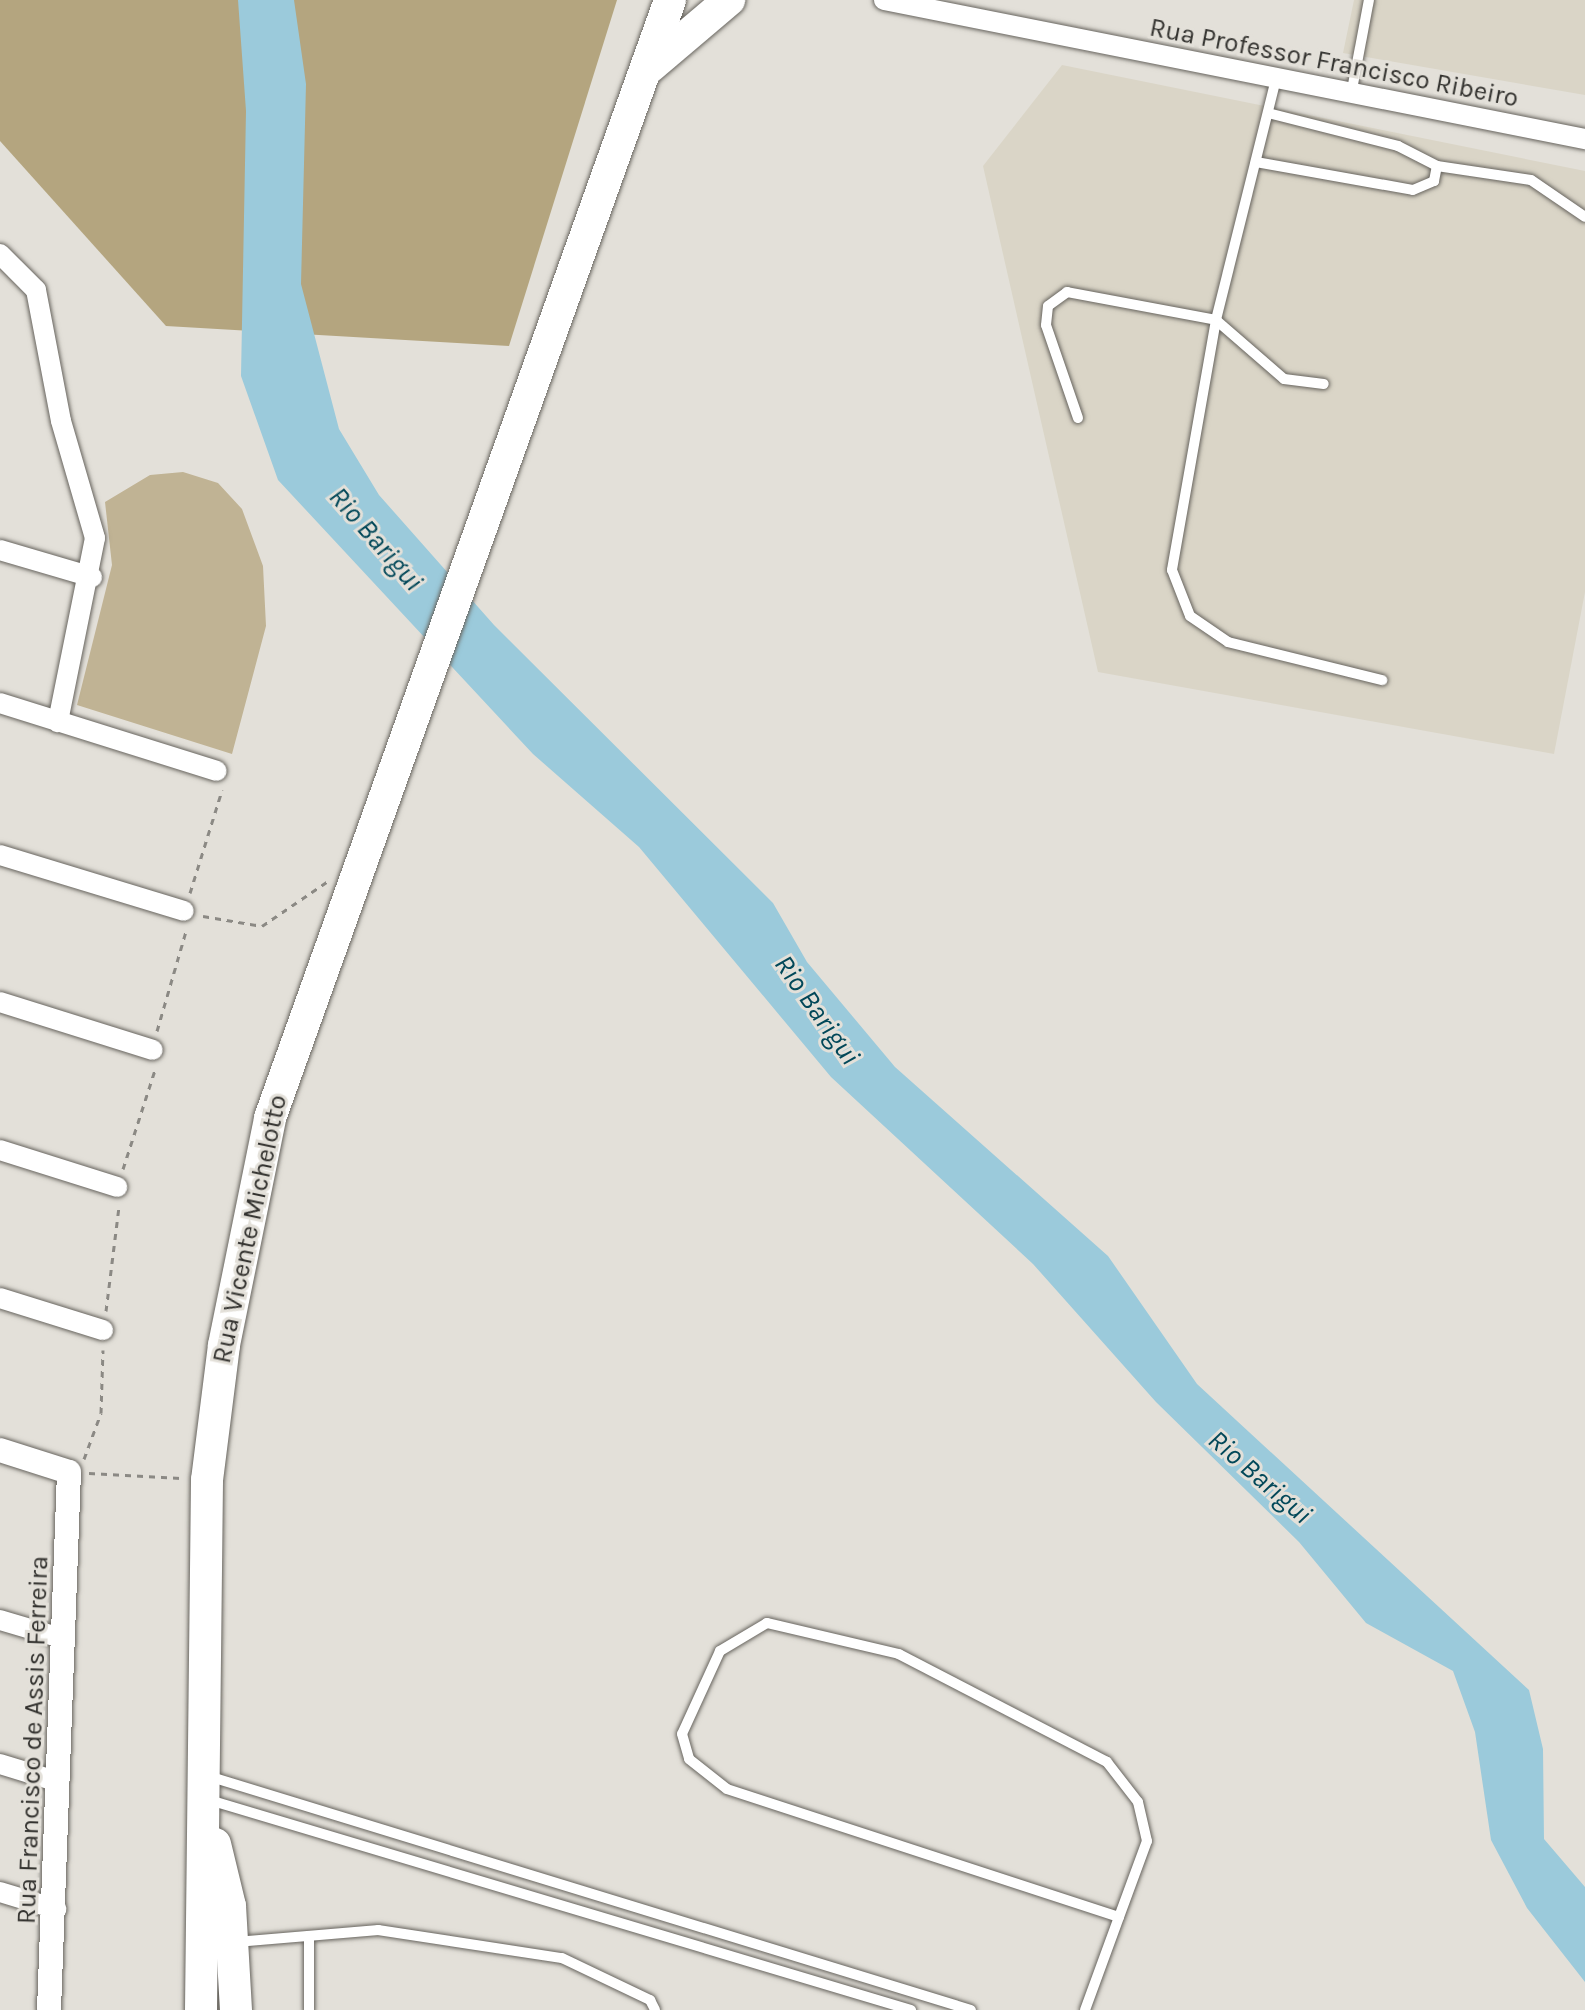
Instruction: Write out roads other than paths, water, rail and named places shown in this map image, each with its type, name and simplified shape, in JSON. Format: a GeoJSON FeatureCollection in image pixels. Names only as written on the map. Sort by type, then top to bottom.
{"type":"FeatureCollection","features":[{"type":"Feature","properties":{"kind":"main road","name":"Rua Vicente Michelotto"},"geometry":{"type":"LineString","coordinates":[[201,2010],[207,1480],[224,1345],[270,1118],[360,856],[650,67],[670,0]]}},
{"type":"Feature","properties":{"kind":"main road"},"geometry":{"type":"LineString","coordinates":[[650,67],[729,0]]}},
{"type":"Feature","properties":{"kind":"main road","name":"Rua Vicente Michelotto"},"geometry":{"type":"LineString","coordinates":[[204,1787],[234,1942],[236,2010]]}},
{"type":"Feature","properties":{"kind":"street","name":"Rua Professor Francisco Ribeiro"},"geometry":{"type":"LineString","coordinates":[[884,0],[1585,139]]}},
{"type":"Feature","properties":{"kind":"street"},"geometry":{"type":"LineString","coordinates":[[0,254],[27,274],[43,311],[61,421],[92,521],[92,577],[58,722]]}},
{"type":"Feature","properties":{"kind":"street"},"geometry":{"type":"LineString","coordinates":[[0,550],[92,577]]}},
{"type":"Feature","properties":{"kind":"street"},"geometry":{"type":"LineString","coordinates":[[0,703],[217,771]]}},
{"type":"Feature","properties":{"kind":"street"},"geometry":{"type":"LineString","coordinates":[[0,855],[184,911]]}},
{"type":"Feature","properties":{"kind":"street"},"geometry":{"type":"LineString","coordinates":[[0,1002],[153,1050]]}},
{"type":"Feature","properties":{"kind":"street"},"geometry":{"type":"LineString","coordinates":[[0,1150],[117,1187]]}},
{"type":"Feature","properties":{"kind":"street"},"geometry":{"type":"LineString","coordinates":[[0,1298],[103,1330]]}},
{"type":"Feature","properties":{"kind":"street","name":"Rua Francisco de Assis Ferreira"},"geometry":{"type":"LineString","coordinates":[[0,1450],[69,1472],[56,1909],[49,2010]]}},
{"type":"Feature","properties":{"kind":"street"},"geometry":{"type":"LineString","coordinates":[[0,1620],[64,1639]]}},
{"type":"Feature","properties":{"kind":"street"},"geometry":{"type":"LineString","coordinates":[[0,1764],[59,1782]]}},
{"type":"Feature","properties":{"kind":"street"},"geometry":{"type":"LineString","coordinates":[[0,1892],[56,1909]]}},
{"type":"Feature","properties":{"kind":"lane"},"geometry":{"type":"LineString","coordinates":[[1351,95],[1369,0]]}},
{"type":"Feature","properties":{"kind":"lane"},"geometry":{"type":"LineString","coordinates":[[1276,79],[1216,320],[1172,570],[1190,616],[1228,642],[1382,680]]}},
{"type":"Feature","properties":{"kind":"lane"},"geometry":{"type":"LineString","coordinates":[[1268,113],[1398,146],[1437,166],[1531,180],[1585,217]]}},
{"type":"Feature","properties":{"kind":"lane"},"geometry":{"type":"LineString","coordinates":[[1256,162],[1413,190],[1434,181],[1437,166]]}},
{"type":"Feature","properties":{"kind":"lane"},"geometry":{"type":"LineString","coordinates":[[1078,418],[1046,325],[1048,306],[1067,292],[1216,320],[1284,379],[1324,384]]}},
{"type":"Feature","properties":{"kind":"lane"},"geometry":{"type":"LineString","coordinates":[[1085,2010],[1147,1841],[1138,1802],[1107,1762],[899,1654],[767,1623],[720,1651],[682,1734],[689,1759],[727,1789],[1119,1917]]}},
{"type":"Feature","properties":{"kind":"lane"},"geometry":{"type":"LineString","coordinates":[[204,1787],[912,2010],[916,1988]]}},
{"type":"Feature","properties":{"kind":"lane"},"geometry":{"type":"LineString","coordinates":[[204,1787],[916,1988],[971,2010]]}},
{"type":"Feature","properties":{"kind":"lane"},"geometry":{"type":"LineString","coordinates":[[234,1942],[378,1930],[562,1958],[650,2000],[655,2010]]}},
{"type":"Feature","properties":{"kind":"lane"},"geometry":{"type":"LineString","coordinates":[[309,1936],[309,2010]]}},
{"type":"Feature","properties":{"kind":"water","name":"Rio Barigui"},"geometry":{"type":"Polygon","coordinates":[[[238,0],[294,0],[306,84],[301,284],[339,429],[379,495],[494,625],[773,903],[807,962],[895,1067],[1108,1256],[1197,1384],[1529,1690],[1543,1749],[1544,1839],[1585,1887],[1585,1982],[1527,1908],[1491,1840],[1475,1732],[1453,1671],[1366,1623],[1299,1542],[1156,1402],[1033,1264],[831,1077],[639,847],[533,754],[278,480],[241,376],[246,111],[238,0]]]}}]}
